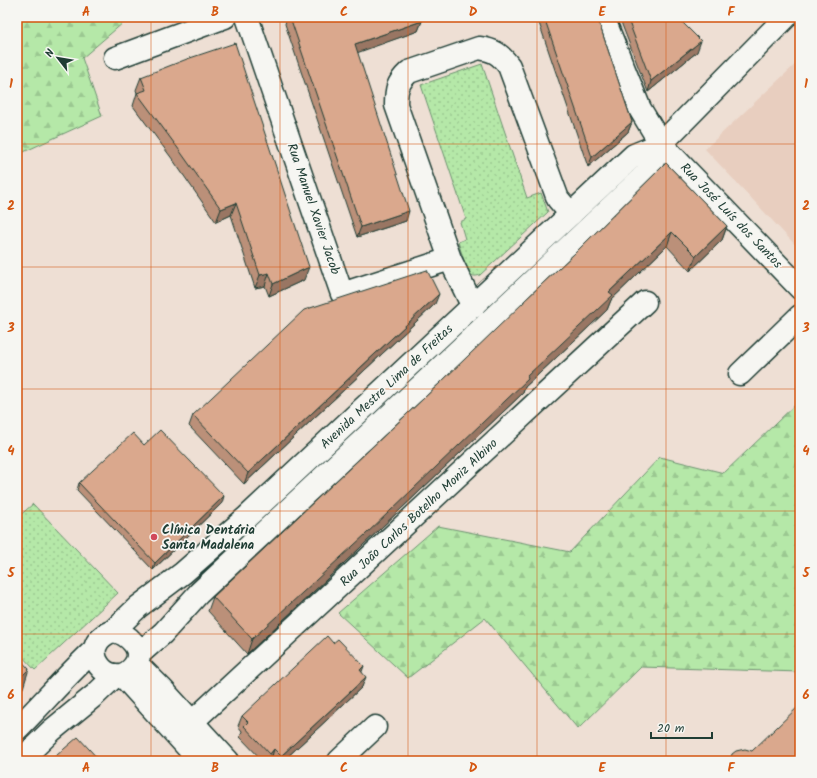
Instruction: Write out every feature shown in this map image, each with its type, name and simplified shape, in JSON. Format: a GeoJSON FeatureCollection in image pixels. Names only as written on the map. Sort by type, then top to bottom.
{"type":"FeatureCollection","features":[{"type":"Feature","properties":{"kind":"street"},"geometry":{"type":"LineString","coordinates":[[115,58],[225,17]]}},
{"type":"Feature","properties":{"kind":"street","name":"Rua Manuel Xavier Jacob"},"geometry":{"type":"LineString","coordinates":[[246,17],[342,294],[450,259]]}},
{"type":"Feature","properties":{"kind":"street","name":"Rua José Luís dos Santos"},"geometry":{"type":"LineString","coordinates":[[603,17],[640,109],[661,144],[800,288]]}},
{"type":"Feature","properties":{"kind":"street","name":"Avenida Mestre Lima de Freitas"},"geometry":{"type":"LineString","coordinates":[[20,761],[51,732],[128,667],[163,634],[199,593],[647,172],[661,144],[786,17]]}},
{"type":"Feature","properties":{"kind":"street"},"geometry":{"type":"LineString","coordinates":[[473,307],[450,259],[396,105],[396,91],[401,79],[409,72],[479,48],[490,49],[501,55],[509,66],[558,198],[571,214]]}},
{"type":"Feature","properties":{"kind":"street","name":"Avenida Mestre Lima de Freitas"},"geometry":{"type":"LineString","coordinates":[[113,631],[138,607],[183,573],[247,517],[634,155],[661,144]]}},
{"type":"Feature","properties":{"kind":"street","name":"Rua João Carlos Botelho Moniz Albino"},"geometry":{"type":"LineString","coordinates":[[192,722],[645,302]]}},
{"type":"Feature","properties":{"kind":"street"},"geometry":{"type":"LineString","coordinates":[[740,374],[800,316]]}},
{"type":"Feature","properties":{"kind":"street"},"geometry":{"type":"LineString","coordinates":[[17,729],[45,701],[74,668],[94,650],[97,642],[105,634],[113,631],[121,632],[127,636],[137,648],[128,667],[111,674],[98,664],[95,658],[94,650]]}},
{"type":"Feature","properties":{"kind":"street"},"geometry":{"type":"LineString","coordinates":[[128,667],[192,722],[228,761]]}},
{"type":"Feature","properties":{"kind":"street"},"geometry":{"type":"LineString","coordinates":[[128,667],[192,758]]}},
{"type":"Feature","properties":{"kind":"street"},"geometry":{"type":"LineString","coordinates":[[339,761],[375,727]]}},
{"type":"Feature","properties":{"kind":"shaded area"},"geometry":{"type":"Polygon","coordinates":[[[800,60],[800,250],[705,149],[800,60]]]}},
{"type":"Feature","properties":{"kind":"green space"},"geometry":{"type":"Polygon","coordinates":[[[17,17],[130,17],[82,58],[102,116],[17,155],[17,17]]]}},
{"type":"Feature","properties":{"kind":"green space"},"geometry":{"type":"Polygon","coordinates":[[[482,64],[527,198],[541,193],[548,212],[480,275],[475,276],[468,273],[458,242],[465,239],[460,222],[466,219],[421,85],[482,64]]]}},
{"type":"Feature","properties":{"kind":"green space"},"geometry":{"type":"Polygon","coordinates":[[[800,400],[800,672],[641,667],[578,729],[485,618],[408,678],[338,613],[438,526],[570,552],[660,457],[724,473],[800,400]]]}},
{"type":"Feature","properties":{"kind":"green space"},"geometry":{"type":"Polygon","coordinates":[[[33,504],[118,593],[35,670],[17,651],[17,518],[33,504]]]}},
{"type":"Feature","properties":{"kind":"building"},"geometry":{"type":"Polygon","coordinates":[[[290,17],[421,17],[422,21],[355,44],[409,211],[361,227],[290,17]]]}},
{"type":"Feature","properties":{"kind":"building"},"geometry":{"type":"Polygon","coordinates":[[[544,17],[597,17],[632,122],[592,157],[544,17]]]}},
{"type":"Feature","properties":{"kind":"building"},"geometry":{"type":"Polygon","coordinates":[[[627,17],[677,17],[701,41],[651,81],[627,17]]]}},
{"type":"Feature","properties":{"kind":"building"},"geometry":{"type":"Polygon","coordinates":[[[235,43],[309,267],[273,284],[269,273],[260,275],[236,203],[221,209],[137,93],[146,90],[141,77],[187,59],[235,43]]]}},
{"type":"Feature","properties":{"kind":"building"},"geometry":{"type":"Polygon","coordinates":[[[666,163],[727,226],[696,256],[672,232],[609,292],[613,295],[527,376],[528,379],[366,534],[252,639],[213,597],[440,383],[666,163]]]}},
{"type":"Feature","properties":{"kind":"building"},"geometry":{"type":"Polygon","coordinates":[[[427,270],[439,294],[248,473],[193,415],[304,310],[427,270]]]}},
{"type":"Feature","properties":{"kind":"building","name":"Clínica Dentária Santa Madalena"},"geometry":{"type":"Polygon","coordinates":[[[160,430],[224,496],[155,563],[79,483],[133,433],[144,445],[160,430]]]}},
{"type":"Feature","properties":{"kind":"building"},"geometry":{"type":"Polygon","coordinates":[[[327,636],[333,643],[338,639],[364,666],[360,670],[366,677],[281,756],[274,749],[270,754],[244,726],[248,722],[242,716],[327,636]]]}},
{"type":"Feature","properties":{"kind":"building"},"geometry":{"type":"Polygon","coordinates":[[[17,656],[29,669],[17,681],[17,656]]]}},
{"type":"Feature","properties":{"kind":"building"},"geometry":{"type":"Polygon","coordinates":[[[800,705],[800,761],[730,761],[732,754],[736,751],[745,749],[752,751],[800,705]]]}},
{"type":"Feature","properties":{"kind":"building"},"geometry":{"type":"Polygon","coordinates":[[[78,737],[100,761],[50,761],[78,737]]]}},
{"type":"Feature","properties":{"kind":"place","name":"Clínica Dentária Santa Madalena"},"geometry":{"type":"Point","coordinates":[154,537]}}]}
